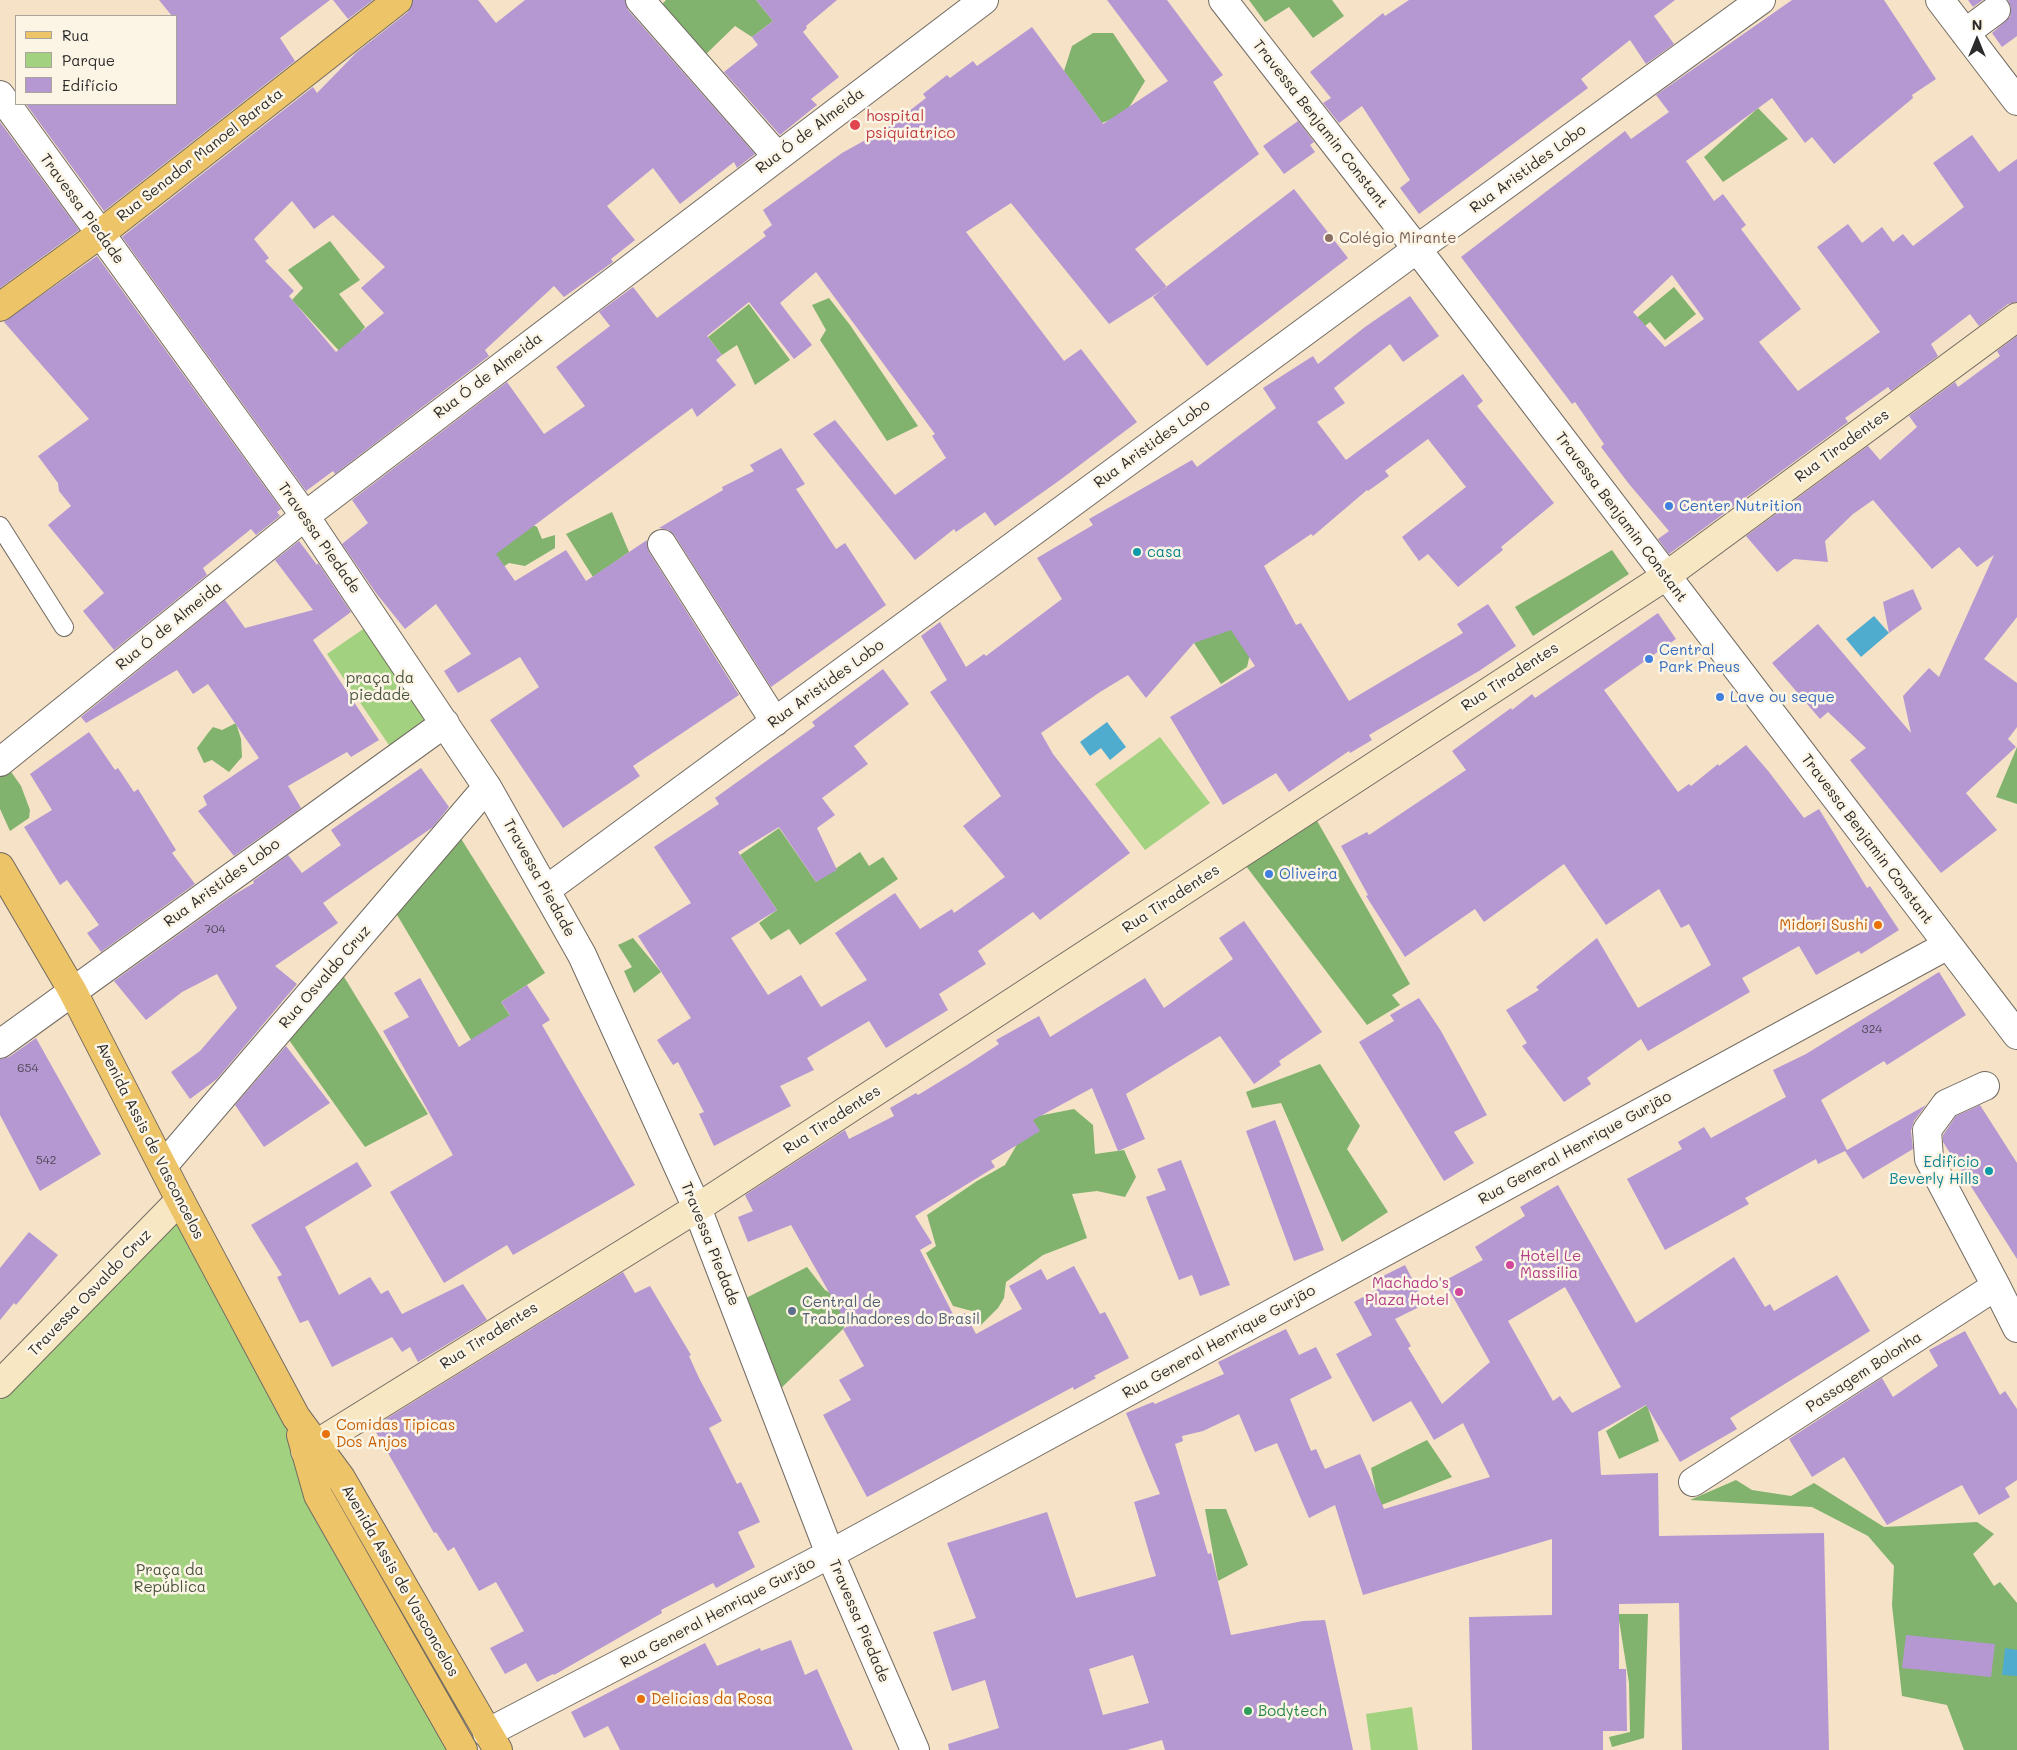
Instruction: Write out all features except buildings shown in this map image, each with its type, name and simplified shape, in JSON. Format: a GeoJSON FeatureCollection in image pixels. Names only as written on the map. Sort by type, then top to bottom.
{"type":"FeatureCollection","features":[{"type":"Feature","properties":{"kind":"main road","name":"Rua Senador Manoel Barata"},"geometry":{"type":"LineString","coordinates":[[0,307],[100,234],[398,0]]}},
{"type":"Feature","properties":{"kind":"main road","name":"Avenida Assis de Vasconcelos"},"geometry":{"type":"LineString","coordinates":[[0,867],[72,990],[180,1200],[296,1417],[310,1447],[318,1495],[463,1750]]}},
{"type":"Feature","properties":{"kind":"main road","name":"Avenida Assis de Vasconcelos"},"geometry":{"type":"LineString","coordinates":[[310,1447],[341,1478],[492,1742]]}},
{"type":"Feature","properties":{"kind":"street"},"geometry":{"type":"LineString","coordinates":[[640,0],[777,156]]}},
{"type":"Feature","properties":{"kind":"street","name":"Rua Ó de Almeida"},"geometry":{"type":"LineString","coordinates":[[0,762],[305,516],[984,0]]}},
{"type":"Feature","properties":{"kind":"street","name":"Travessa Benjamin Constant"},"geometry":{"type":"LineString","coordinates":[[1223,0],[1417,249],[2017,1035]]}},
{"type":"Feature","properties":{"kind":"street","name":"Rua Aristides Lobo"},"geometry":{"type":"LineString","coordinates":[[546,890],[1417,249],[1761,0]]}},
{"type":"Feature","properties":{"kind":"street"},"geometry":{"type":"LineString","coordinates":[[1940,0],[1965,33],[2014,89]]}},
{"type":"Feature","properties":{"kind":"street"},"geometry":{"type":"LineString","coordinates":[[1965,33],[2002,5]]}},
{"type":"Feature","properties":{"kind":"street","name":"Travessa Piedade"},"geometry":{"type":"LineString","coordinates":[[0,95],[305,516],[487,787],[582,955],[697,1208],[830,1554],[914,1750]]}},
{"type":"Feature","properties":{"kind":"street","name":"Rua Tiradentes"},"geometry":{"type":"LineString","coordinates":[[310,1447],[697,1208],[1666,576],[2017,317]]}},
{"type":"Feature","properties":{"kind":"street"},"geometry":{"type":"LineString","coordinates":[[662,544],[775,722]]}},
{"type":"Feature","properties":{"kind":"street","name":"Rua Aristides Lobo"},"geometry":{"type":"LineString","coordinates":[[0,1044],[72,990],[445,723]]}},
{"type":"Feature","properties":{"kind":"street","name":"Rua Osvaldo Cruz"},"geometry":{"type":"LineString","coordinates":[[163,1166],[487,787]]}},
{"type":"Feature","properties":{"kind":"street","name":"Rua General Henrique Gurjão"},"geometry":{"type":"LineString","coordinates":[[492,1742],[830,1554],[1948,945]]}},
{"type":"Feature","properties":{"kind":"street"},"geometry":{"type":"LineString","coordinates":[[1985,1086],[1946,1104],[1927,1130],[1930,1158],[2017,1328]]}},
{"type":"Feature","properties":{"kind":"street","name":"Travessa Osvaldo Cruz"},"geometry":{"type":"LineString","coordinates":[[0,1384],[180,1200]]}},
{"type":"Feature","properties":{"kind":"street","name":"Passagem Bolonha"},"geometry":{"type":"LineString","coordinates":[[1693,1482],[1996,1286]]}},
{"type":"Feature","properties":{"kind":"lane"},"geometry":{"type":"LineString","coordinates":[[0,527],[64,628]]}},
{"type":"Feature","properties":{"kind":"green space"},"geometry":{"type":"Polygon","coordinates":[[[666,0],[756,0],[773,21],[752,37],[735,26],[703,57],[659,7],[666,0]]]}},
{"type":"Feature","properties":{"kind":"green space"},"geometry":{"type":"Polygon","coordinates":[[[1249,0],[1332,0],[1344,16],[1313,38],[1289,7],[1265,22],[1249,0]]]}},
{"type":"Feature","properties":{"kind":"green space"},"geometry":{"type":"Polygon","coordinates":[[[1093,33],[1113,33],[1145,81],[1125,114],[1102,123],[1064,71],[1072,46],[1093,33]]]}},
{"type":"Feature","properties":{"kind":"green space"},"geometry":{"type":"Polygon","coordinates":[[[1758,108],[1788,139],[1723,182],[1704,157],[1758,108]]]}},
{"type":"Feature","properties":{"kind":"green space"},"geometry":{"type":"Polygon","coordinates":[[[330,241],[360,280],[339,294],[365,327],[342,354],[292,300],[303,288],[288,270],[330,241]]]}},
{"type":"Feature","properties":{"kind":"green space"},"geometry":{"type":"Polygon","coordinates":[[[1674,287],[1696,314],[1665,340],[1650,322],[1641,329],[1633,321],[1674,287]]]}},
{"type":"Feature","properties":{"kind":"green space"},"geometry":{"type":"Polygon","coordinates":[[[829,298],[850,325],[918,426],[887,441],[820,340],[826,330],[812,305],[829,298]]]}},
{"type":"Feature","properties":{"kind":"green space"},"geometry":{"type":"Polygon","coordinates":[[[749,304],[790,360],[755,385],[737,345],[722,355],[708,337],[749,304]]]}},
{"type":"Feature","properties":{"kind":"green space"},"geometry":{"type":"Polygon","coordinates":[[[612,512],[629,552],[593,577],[566,534],[612,512]]]}},
{"type":"Feature","properties":{"kind":"green space"},"geometry":{"type":"Polygon","coordinates":[[[518,517],[537,527],[542,539],[555,535],[555,548],[525,566],[509,563],[497,571],[491,548],[518,517]]]}},
{"type":"Feature","properties":{"kind":"green space"},"geometry":{"type":"Polygon","coordinates":[[[1612,550],[1629,574],[1533,636],[1515,607],[1612,550]]]}},
{"type":"Feature","properties":{"kind":"green space"},"geometry":{"type":"Polygon","coordinates":[[[1233,617],[1253,641],[1247,667],[1221,684],[1194,643],[1233,617]]]}},
{"type":"Feature","properties":{"kind":"green space","name":"praça da piedade"},"geometry":{"type":"Polygon","coordinates":[[[369,625],[433,719],[391,748],[327,654],[369,625]]]}},
{"type":"Feature","properties":{"kind":"green space"},"geometry":{"type":"Polygon","coordinates":[[[236,723],[241,739],[242,757],[229,772],[212,760],[204,763],[197,748],[208,733],[213,727],[222,730],[236,723]]]}},
{"type":"Feature","properties":{"kind":"green space"},"geometry":{"type":"Polygon","coordinates":[[[1160,737],[1210,803],[1145,850],[1095,784],[1160,737]]]}},
{"type":"Feature","properties":{"kind":"green space"},"geometry":{"type":"Polygon","coordinates":[[[2017,747],[2017,804],[1996,797],[2017,747]]]}},
{"type":"Feature","properties":{"kind":"green space"},"geometry":{"type":"Polygon","coordinates":[[[7,766],[21,786],[30,810],[29,818],[10,831],[0,809],[0,770],[7,766]]]}},
{"type":"Feature","properties":{"kind":"green space"},"geometry":{"type":"Polygon","coordinates":[[[1316,819],[1410,984],[1392,995],[1400,1005],[1367,1025],[1246,866],[1316,819]]]}},
{"type":"Feature","properties":{"kind":"green space"},"geometry":{"type":"Polygon","coordinates":[[[779,828],[816,882],[860,852],[869,866],[883,857],[898,879],[800,945],[789,929],[771,940],[759,923],[777,910],[740,855],[779,828]]]}},
{"type":"Feature","properties":{"kind":"green space"},"geometry":{"type":"Polygon","coordinates":[[[460,837],[545,973],[501,1002],[511,1017],[474,1045],[393,908],[460,837]]]}},
{"type":"Feature","properties":{"kind":"green space"},"geometry":{"type":"Polygon","coordinates":[[[633,938],[661,972],[634,993],[624,971],[632,967],[618,945],[633,938]]]}},
{"type":"Feature","properties":{"kind":"green space"},"geometry":{"type":"Polygon","coordinates":[[[341,972],[428,1114],[365,1147],[284,1033],[341,972]]]}},
{"type":"Feature","properties":{"kind":"green space"},"geometry":{"type":"Polygon","coordinates":[[[1320,1064],[1360,1126],[1347,1149],[1388,1212],[1342,1242],[1281,1103],[1252,1108],[1246,1092],[1320,1064]]]}},
{"type":"Feature","properties":{"kind":"green space"},"geometry":{"type":"Polygon","coordinates":[[[1074,1109],[1093,1125],[1095,1154],[1124,1150],[1136,1177],[1125,1197],[1097,1191],[1072,1194],[1087,1238],[1043,1255],[1006,1282],[1004,1298],[998,1308],[980,1326],[972,1311],[953,1306],[926,1253],[936,1246],[927,1215],[977,1181],[1005,1165],[1033,1117],[1074,1109]]]}},
{"type":"Feature","properties":{"kind":"green space","name":"Praça da República"},"geometry":{"type":"Polygon","coordinates":[[[180,1200],[309,1467],[463,1750],[0,1750],[0,1400],[180,1200]]]}},
{"type":"Feature","properties":{"kind":"green space"},"geometry":{"type":"Polygon","coordinates":[[[807,1267],[825,1290],[832,1294],[848,1321],[843,1329],[778,1391],[746,1298],[807,1267]]]}},
{"type":"Feature","properties":{"kind":"green space"},"geometry":{"type":"Polygon","coordinates":[[[1647,1405],[1659,1441],[1619,1459],[1606,1431],[1647,1405]]]}},
{"type":"Feature","properties":{"kind":"green space"},"geometry":{"type":"Polygon","coordinates":[[[1427,1440],[1452,1477],[1379,1506],[1371,1468],[1427,1440]]]}},
{"type":"Feature","properties":{"kind":"green space"},"geometry":{"type":"Polygon","coordinates":[[[1736,1480],[1752,1490],[1791,1496],[1814,1483],[1884,1527],[1977,1522],[1994,1534],[1973,1554],[1994,1586],[2000,1582],[2017,1603],[2017,1750],[1964,1750],[1947,1705],[1902,1696],[1892,1605],[1894,1566],[1868,1536],[1812,1507],[1690,1500],[1736,1480]]]}},
{"type":"Feature","properties":{"kind":"green space"},"geometry":{"type":"Polygon","coordinates":[[[1205,1509],[1226,1509],[1248,1565],[1218,1581],[1205,1509]]]}},
{"type":"Feature","properties":{"kind":"green space"},"geometry":{"type":"Polygon","coordinates":[[[1618,1614],[1648,1614],[1644,1738],[1612,1747],[1609,1737],[1630,1732],[1629,1683],[1618,1614]]]}},
{"type":"Feature","properties":{"kind":"green space"},"geometry":{"type":"Polygon","coordinates":[[[1412,1707],[1418,1750],[1371,1750],[1366,1714],[1412,1707]]]}},
{"type":"Feature","properties":{"kind":"water"},"geometry":{"type":"Polygon","coordinates":[[[1874,616],[1889,633],[1861,657],[1846,639],[1874,616]]]}},
{"type":"Feature","properties":{"kind":"water"},"geometry":{"type":"Polygon","coordinates":[[[1107,722],[1126,747],[1110,760],[1101,748],[1090,756],[1080,742],[1107,722]]]}},
{"type":"Feature","properties":{"kind":"water"},"geometry":{"type":"Polygon","coordinates":[[[2005,1648],[2017,1650],[2017,1676],[2002,1675],[2005,1648]]]}},
{"type":"Feature","properties":{"kind":"place","name":"hospital psiquiatrico"},"geometry":{"type":"Point","coordinates":[855,125]}},
{"type":"Feature","properties":{"kind":"place","name":"Colégio Mirante"},"geometry":{"type":"Point","coordinates":[1329,238]}},
{"type":"Feature","properties":{"kind":"place","name":"Center Nutrition"},"geometry":{"type":"Point","coordinates":[1669,506]}},
{"type":"Feature","properties":{"kind":"place","name":"casa"},"geometry":{"type":"Point","coordinates":[1137,552]}},
{"type":"Feature","properties":{"kind":"place","name":"Central Park Pneus"},"geometry":{"type":"Point","coordinates":[1649,659]}},
{"type":"Feature","properties":{"kind":"place","name":"Lave ou seque"},"geometry":{"type":"Point","coordinates":[1720,697]}},
{"type":"Feature","properties":{"kind":"place","name":"Oliveira"},"geometry":{"type":"Point","coordinates":[1269,874]}},
{"type":"Feature","properties":{"kind":"place","name":"Midori Sushi"},"geometry":{"type":"Point","coordinates":[1878,925]}},
{"type":"Feature","properties":{"kind":"place","name":"Edifício Beverly Hills"},"geometry":{"type":"Point","coordinates":[1989,1171]}},
{"type":"Feature","properties":{"kind":"place","name":"Hotel Le Massilia"},"geometry":{"type":"Point","coordinates":[1510,1265]}},
{"type":"Feature","properties":{"kind":"place","name":"Machado's Plaza Hotel"},"geometry":{"type":"Point","coordinates":[1459,1292]}},
{"type":"Feature","properties":{"kind":"place","name":"Central de Trabalhadores do Brasil"},"geometry":{"type":"Point","coordinates":[792,1311]}},
{"type":"Feature","properties":{"kind":"place","name":"Comidas Tipicas Dos Anjos"},"geometry":{"type":"Point","coordinates":[326,1434]}},
{"type":"Feature","properties":{"kind":"place","name":"Delicias da Rosa"},"geometry":{"type":"Point","coordinates":[641,1699]}},
{"type":"Feature","properties":{"kind":"place","name":"Bodytech"},"geometry":{"type":"Point","coordinates":[1248,1711]}}]}
